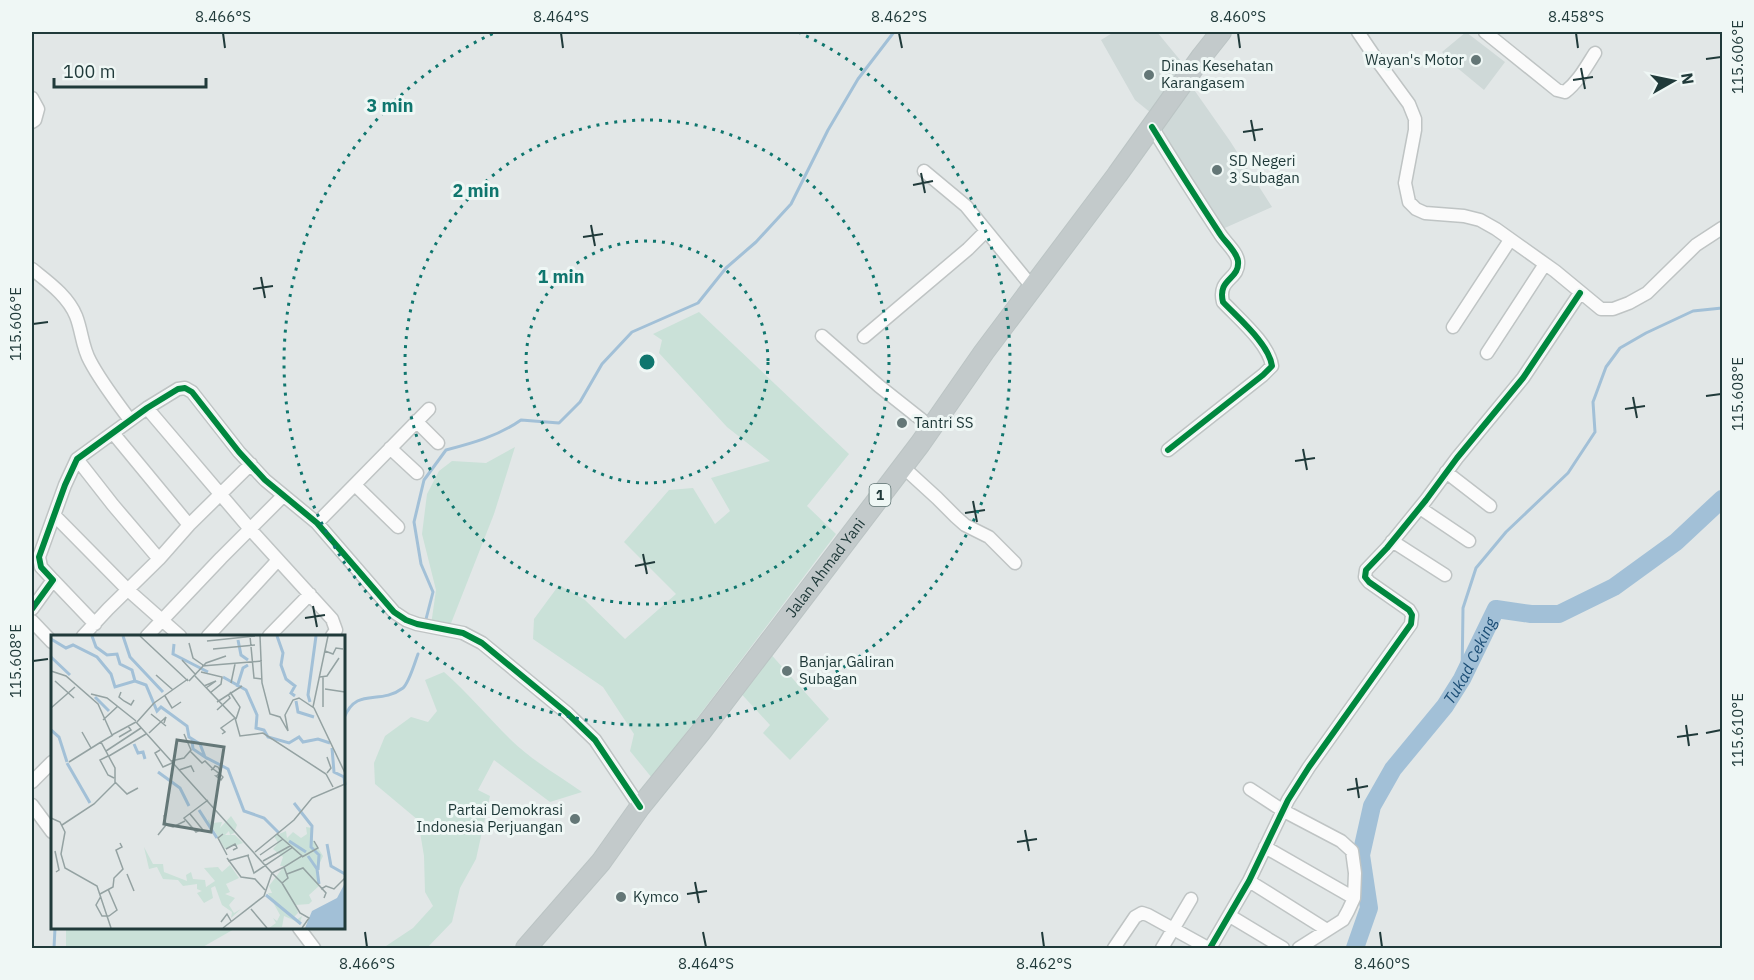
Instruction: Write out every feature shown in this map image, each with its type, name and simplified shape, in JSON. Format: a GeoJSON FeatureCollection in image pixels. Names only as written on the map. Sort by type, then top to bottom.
{"type":"FeatureCollection","features":[{"type":"Feature","properties":{"kind":"highway","name":"Jalan Ahmad Yani"},"geometry":{"type":"LineString","coordinates":[[525,948],[601,862],[640,807],[700,734],[933,428],[984,352],[1221,32]]}},
{"type":"Feature","properties":{"kind":"street"},"geometry":{"type":"LineString","coordinates":[[1358,32],[1409,104],[1416,119],[1405,183],[1409,202],[1416,209],[1425,213],[1464,216],[1480,220],[1545,264],[1601,309],[1613,309],[1647,293],[1696,245],[1722,228]]}},
{"type":"Feature","properties":{"kind":"street"},"geometry":{"type":"LineString","coordinates":[[1485,32],[1557,90],[1565,92],[1581,75],[1595,53]]}},
{"type":"Feature","properties":{"kind":"street"},"geometry":{"type":"LineString","coordinates":[[32,98],[38,109],[32,123]]}},
{"type":"Feature","properties":{"kind":"street"},"geometry":{"type":"LineString","coordinates":[[1152,127],[1237,257],[1235,273],[1222,287],[1223,302],[1263,345],[1271,357],[1272,366],[1168,450]]}},
{"type":"Feature","properties":{"kind":"street"},"geometry":{"type":"LineString","coordinates":[[924,171],[966,206],[1033,288]]}},
{"type":"Feature","properties":{"kind":"street"},"geometry":{"type":"LineString","coordinates":[[864,337],[986,231]]}},
{"type":"Feature","properties":{"kind":"street"},"geometry":{"type":"LineString","coordinates":[[1453,327],[1510,240]]}},
{"type":"Feature","properties":{"kind":"street"},"geometry":{"type":"LineString","coordinates":[[1487,353],[1545,264]]}},
{"type":"Feature","properties":{"kind":"street"},"geometry":{"type":"LineString","coordinates":[[32,269],[60,292],[72,308],[89,360],[130,420]]}},
{"type":"Feature","properties":{"kind":"street"},"geometry":{"type":"LineString","coordinates":[[1114,948],[1135,917],[1142,913],[1209,948],[1230,916],[1282,810],[1309,766],[1411,624],[1412,615],[1409,610],[1369,582],[1365,577],[1366,570],[1420,508],[1497,407],[1523,378],[1580,292]]}},
{"type":"Feature","properties":{"kind":"street"},"geometry":{"type":"LineString","coordinates":[[822,336],[879,386],[933,428]]}},
{"type":"Feature","properties":{"kind":"street"},"geometry":{"type":"LineString","coordinates":[[94,624],[41,567],[39,557],[65,485],[77,459],[147,408],[178,389],[185,388],[251,464],[283,496],[317,523],[394,612],[406,620],[463,633],[482,643],[567,713],[595,740],[640,807]]}},
{"type":"Feature","properties":{"kind":"street"},"geometry":{"type":"LineString","coordinates":[[147,408],[250,529],[334,622],[336,630],[333,635]]}},
{"type":"Feature","properties":{"kind":"street"},"geometry":{"type":"LineString","coordinates":[[317,523],[429,409]]}},
{"type":"Feature","properties":{"kind":"street"},"geometry":{"type":"LineString","coordinates":[[416,421],[438,443]]}},
{"type":"Feature","properties":{"kind":"street"},"geometry":{"type":"LineString","coordinates":[[113,433],[189,525]]}},
{"type":"Feature","properties":{"kind":"street"},"geometry":{"type":"LineString","coordinates":[[390,448],[417,473]]}},
{"type":"Feature","properties":{"kind":"street"},"geometry":{"type":"LineString","coordinates":[[77,459],[159,560]]}},
{"type":"Feature","properties":{"kind":"street"},"geometry":{"type":"LineString","coordinates":[[84,635],[251,464]]}},
{"type":"Feature","properties":{"kind":"street"},"geometry":{"type":"LineString","coordinates":[[902,466],[965,525],[989,537],[1015,563]]}},
{"type":"Feature","properties":{"kind":"street"},"geometry":{"type":"LineString","coordinates":[[1446,472],[1490,506]]}},
{"type":"Feature","properties":{"kind":"street"},"geometry":{"type":"LineString","coordinates":[[355,485],[398,527]]}},
{"type":"Feature","properties":{"kind":"street"},"geometry":{"type":"LineString","coordinates":[[148,635],[283,496]]}},
{"type":"Feature","properties":{"kind":"street"},"geometry":{"type":"LineString","coordinates":[[1420,508],[1468,541]]}},
{"type":"Feature","properties":{"kind":"street"},"geometry":{"type":"LineString","coordinates":[[55,516],[128,590],[179,635]]}},
{"type":"Feature","properties":{"kind":"street"},"geometry":{"type":"LineString","coordinates":[[1392,541],[1445,575]]}},
{"type":"Feature","properties":{"kind":"street"},"geometry":{"type":"LineString","coordinates":[[209,635],[278,560]]}},
{"type":"Feature","properties":{"kind":"street"},"geometry":{"type":"LineString","coordinates":[[32,609],[53,580]]}},
{"type":"Feature","properties":{"kind":"street"},"geometry":{"type":"LineString","coordinates":[[271,635],[310,594]]}},
{"type":"Feature","properties":{"kind":"street"},"geometry":{"type":"LineString","coordinates":[[32,621],[51,641]]}},
{"type":"Feature","properties":{"kind":"street"},"geometry":{"type":"LineString","coordinates":[[32,782],[51,763]]}},
{"type":"Feature","properties":{"kind":"street"},"geometry":{"type":"LineString","coordinates":[[1250,789],[1282,810],[1341,841],[1352,851],[1355,873],[1354,898],[1343,920],[1299,948]]}},
{"type":"Feature","properties":{"kind":"street"},"geometry":{"type":"LineString","coordinates":[[32,805],[51,831]]}},
{"type":"Feature","properties":{"kind":"street"},"geometry":{"type":"LineString","coordinates":[[1265,847],[1354,898]]}},
{"type":"Feature","properties":{"kind":"street"},"geometry":{"type":"LineString","coordinates":[[1249,881],[1326,930]]}},
{"type":"Feature","properties":{"kind":"street"},"geometry":{"type":"LineString","coordinates":[[1162,948],[1191,899]]}},
{"type":"Feature","properties":{"kind":"street"},"geometry":{"type":"LineString","coordinates":[[1230,916],[1283,948]]}},
{"type":"Feature","properties":{"kind":"street"},"geometry":{"type":"LineString","coordinates":[[300,929],[314,948]]}},
{"type":"Feature","properties":{"kind":"shaded area"},"geometry":{"type":"Polygon","coordinates":[[[1114,32],[1157,32],[1185,66],[1151,113],[1135,100],[1101,40],[1114,32]]]}},
{"type":"Feature","properties":{"kind":"shaded area","name":"Wayan's Motor"},"geometry":{"type":"Polygon","coordinates":[[[1466,32],[1505,62],[1484,90],[1442,52],[1466,32]]]}},
{"type":"Feature","properties":{"kind":"shaded area","name":"SD Negeri 3 Subagan"},"geometry":{"type":"Polygon","coordinates":[[[1190,84],[1272,207],[1218,231],[1160,125],[1190,84]]]}},
{"type":"Feature","properties":{"kind":"green space"},"geometry":{"type":"Polygon","coordinates":[[[699,312],[849,454],[807,506],[836,534],[652,778],[630,751],[634,734],[603,687],[533,639],[534,619],[559,585],[585,600],[625,639],[676,594],[624,542],[669,490],[693,488],[715,524],[730,511],[711,478],[770,461],[727,427],[659,353],[662,340],[653,334],[699,312]]]}},
{"type":"Feature","properties":{"kind":"green space"},"geometry":{"type":"Polygon","coordinates":[[[515,447],[494,514],[448,631],[431,625],[436,590],[422,534],[427,494],[439,471],[452,461],[486,463],[515,447]]]}},
{"type":"Feature","properties":{"kind":"green space"},"geometry":{"type":"Polygon","coordinates":[[[767,650],[829,719],[790,760],[763,733],[770,725],[735,687],[767,650]]]}},
{"type":"Feature","properties":{"kind":"green space"},"geometry":{"type":"Polygon","coordinates":[[[444,672],[518,747],[582,792],[550,802],[494,760],[478,790],[490,796],[476,859],[460,888],[452,922],[427,948],[383,948],[413,928],[433,906],[425,892],[424,856],[418,820],[375,784],[374,763],[385,736],[411,717],[428,722],[437,711],[425,680],[444,672]]]}},
{"type":"Feature","properties":{"kind":"green space"},"geometry":{"type":"Polygon","coordinates":[[[66,929],[234,929],[201,948],[66,948],[66,929]]]}},
{"type":"Feature","properties":{"kind":"waterway"},"geometry":{"type":"LineString","coordinates":[[425,623],[433,592],[421,564],[414,522],[424,480],[446,450],[494,435],[521,420],[559,423],[580,402],[602,364],[632,332],[698,303],[726,268],[756,242],[791,204],[828,130],[858,79],[894,32]]}},
{"type":"Feature","properties":{"kind":"waterway"},"geometry":{"type":"LineString","coordinates":[[1462,679],[1463,608],[1476,568],[1506,532],[1568,473],[1595,432],[1593,402],[1606,367],[1620,348],[1646,333],[1693,311],[1722,308]]}},
{"type":"Feature","properties":{"kind":"waterway","name":"Tukad Ceking"},"geometry":{"type":"LineString","coordinates":[[1355,948],[1369,908],[1361,855],[1372,806],[1393,769],[1445,706],[1462,679],[1496,609],[1531,614],[1559,614],[1614,587],[1676,542],[1722,499]]}},
{"type":"Feature","properties":{"kind":"waterway"},"geometry":{"type":"LineString","coordinates":[[345,716],[355,702],[385,696],[403,688],[410,677],[418,654]]}},
{"type":"Feature","properties":{"kind":"waterway"},"geometry":{"type":"LineString","coordinates":[[54,948],[55,929]]}},
{"type":"Feature","properties":{"kind":"cycle path"},"geometry":{"type":"LineString","coordinates":[[1152,127],[1235,254],[1238,267],[1223,288],[1223,302],[1259,341],[1270,358],[1272,366],[1168,450]]}},
{"type":"Feature","properties":{"kind":"cycle path"},"geometry":{"type":"LineString","coordinates":[[1210,948],[1249,881],[1288,800],[1411,624],[1412,615],[1409,610],[1369,582],[1365,577],[1366,570],[1387,548],[1523,378],[1580,293]]}},
{"type":"Feature","properties":{"kind":"cycle path"},"geometry":{"type":"LineString","coordinates":[[32,609],[53,580],[41,567],[39,557],[77,459],[147,408],[178,389],[185,388],[192,392],[239,452],[265,480],[317,523],[394,612],[417,624],[463,633],[482,643],[567,713],[595,740],[640,807]]}},
{"type":"Feature","properties":{"kind":"place","name":"Wayan's Motor"},"geometry":{"type":"Point","coordinates":[1476,60]}},
{"type":"Feature","properties":{"kind":"place","name":"Dinas Kesehatan Karangasem"},"geometry":{"type":"Point","coordinates":[1149,75]}},
{"type":"Feature","properties":{"kind":"place","name":"SD Negeri 3 Subagan"},"geometry":{"type":"Point","coordinates":[1217,170]}},
{"type":"Feature","properties":{"kind":"place","name":"Tantri SS"},"geometry":{"type":"Point","coordinates":[902,423]}},
{"type":"Feature","properties":{"kind":"place","name":"Banjar Galiran Subagan"},"geometry":{"type":"Point","coordinates":[787,671]}},
{"type":"Feature","properties":{"kind":"place","name":"Partai Demokrasi Indonesia Perjuangan"},"geometry":{"type":"Point","coordinates":[575,819]}},
{"type":"Feature","properties":{"kind":"place","name":"Kymco"},"geometry":{"type":"Point","coordinates":[621,897]}}]}
